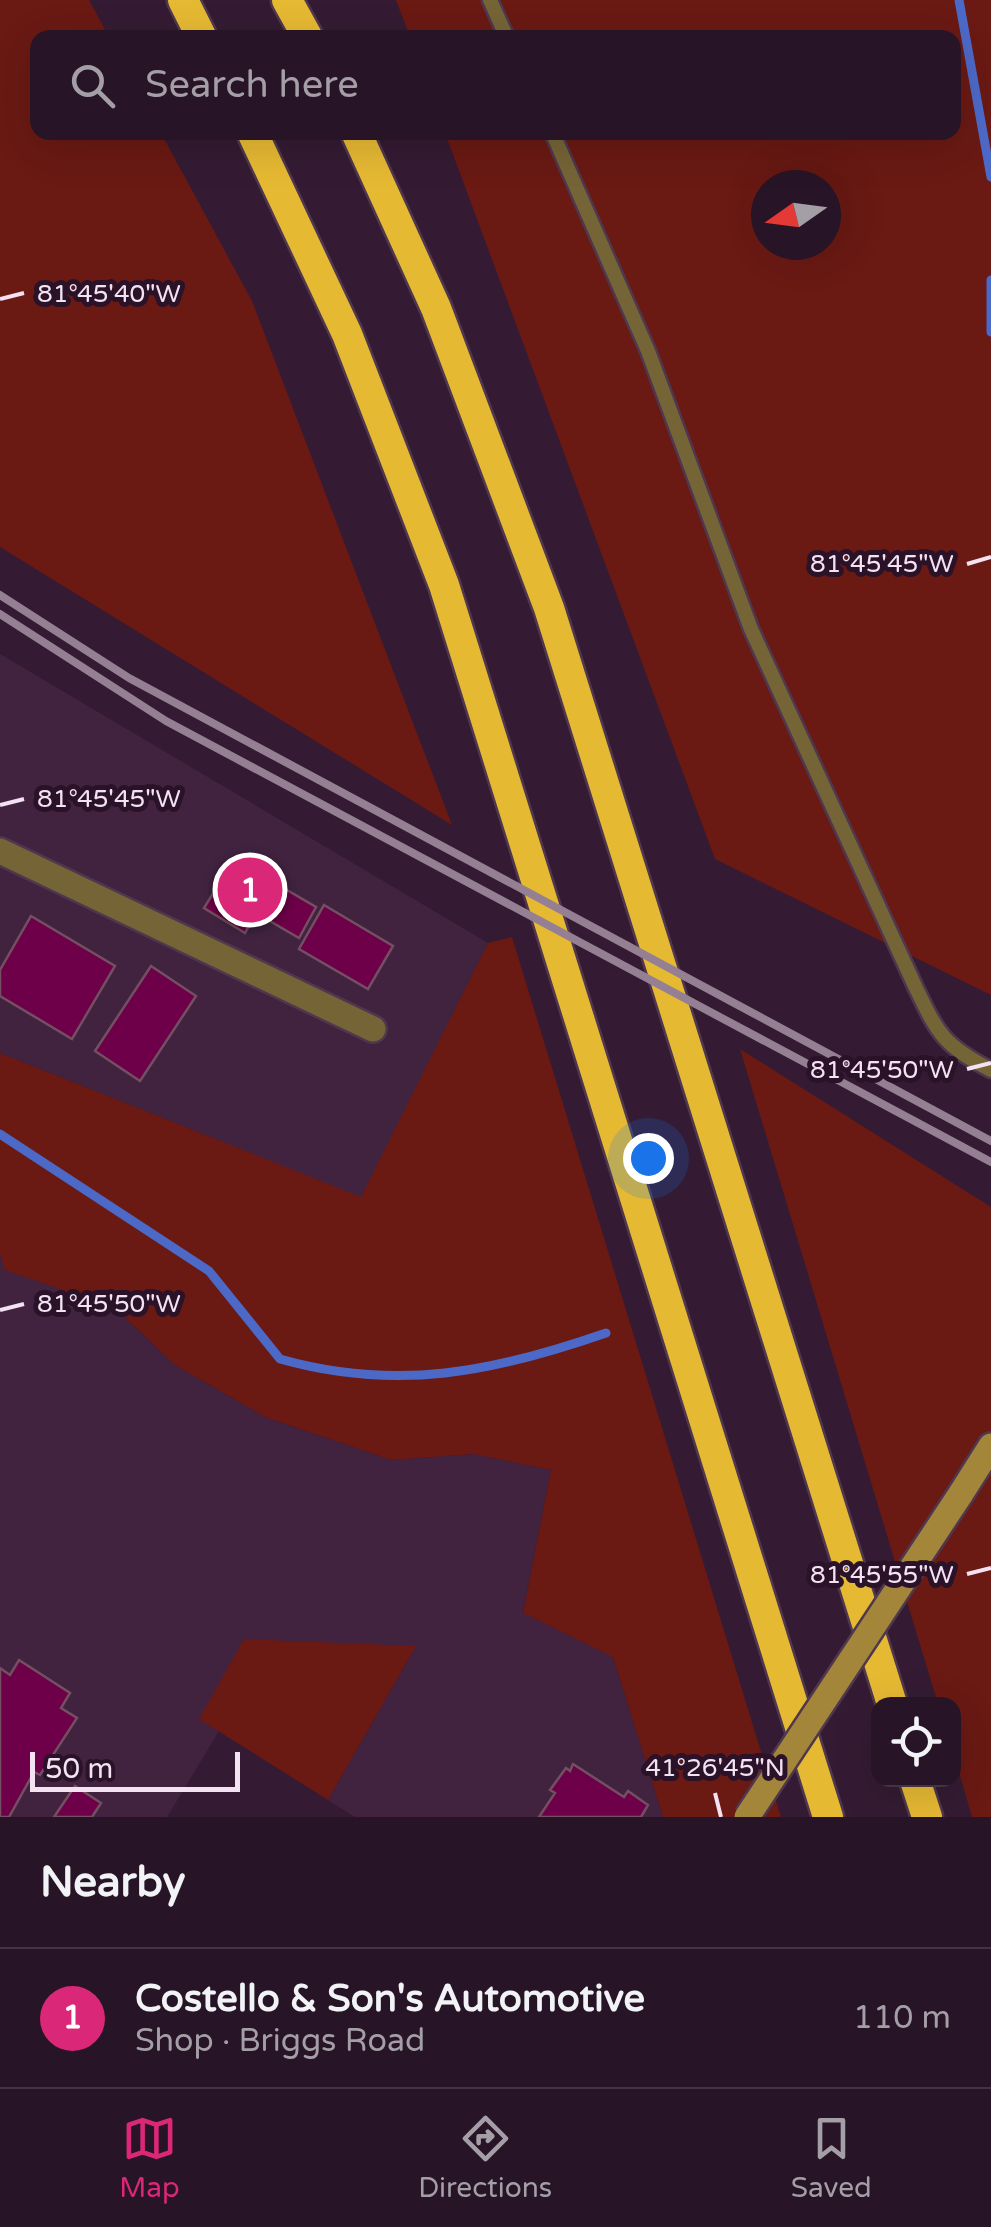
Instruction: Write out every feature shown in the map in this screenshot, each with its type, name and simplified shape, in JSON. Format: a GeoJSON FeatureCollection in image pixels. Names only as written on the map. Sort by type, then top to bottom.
{"type":"FeatureCollection","features":[{"type":"Feature","properties":{"kind":"highway"},"geometry":{"type":"LineString","coordinates":[[182,0],[198,30]]}},
{"type":"Feature","properties":{"kind":"highway"},"geometry":{"type":"LineString","coordinates":[[287,0],[304,30]]}},
{"type":"Feature","properties":{"kind":"highway"},"geometry":{"type":"LineString","coordinates":[[256,140],[347,334],[444,586],[828,1817]]}},
{"type":"Feature","properties":{"kind":"highway"},"geometry":{"type":"LineString","coordinates":[[360,140],[436,308],[548,608],[890,1697]]}},
{"type":"Feature","properties":{"kind":"highway"},"geometry":{"type":"LineString","coordinates":[[917,1787],[927,1817]]}},
{"type":"Feature","properties":{"kind":"main road"},"geometry":{"type":"LineString","coordinates":[[747,1817],[991,1446]]}},
{"type":"Feature","properties":{"kind":"street"},"geometry":{"type":"LineString","coordinates":[[0,850],[372,1028]]}},
{"type":"Feature","properties":{"kind":"lane"},"geometry":{"type":"LineString","coordinates":[[490,0],[503,30]]}},
{"type":"Feature","properties":{"kind":"lane"},"geometry":{"type":"LineString","coordinates":[[556,140],[648,351],[751,629],[874,898],[935,1026],[954,1051],[991,1070]]}},
{"type":"Feature","properties":{"kind":"shaded area"},"geometry":{"type":"Polygon","coordinates":[[[0,0],[89,0],[105,30],[30,30],[30,140],[165,140],[252,301],[452,825],[0,547],[0,0]]]}},
{"type":"Feature","properties":{"kind":"shaded area"},"geometry":{"type":"Polygon","coordinates":[[[396,0],[991,0],[991,995],[715,859],[448,140],[961,140],[961,30],[407,30],[396,0]]]}},
{"type":"Feature","properties":{"kind":"shaded area"},"geometry":{"type":"Polygon","coordinates":[[[0,654],[488,943],[362,1198],[0,1053],[0,654]]]}},
{"type":"Feature","properties":{"kind":"shaded area"},"geometry":{"type":"Polygon","coordinates":[[[512,937],[781,1817],[663,1817],[613,1657],[523,1613],[551,1470],[473,1454],[391,1460],[265,1417],[175,1365],[115,1308],[5,1270],[0,1254],[0,1053],[361,1197],[488,943],[512,937]]]}},
{"type":"Feature","properties":{"kind":"shaded area"},"geometry":{"type":"Polygon","coordinates":[[[740,1049],[991,1207],[991,1817],[972,1817],[961,1779],[961,1697],[936,1697],[740,1049]]]}},
{"type":"Feature","properties":{"kind":"shaded area"},"geometry":{"type":"Polygon","coordinates":[[[0,1254],[6,1270],[115,1308],[175,1365],[265,1417],[391,1460],[473,1454],[551,1470],[523,1612],[613,1657],[663,1817],[355,1817],[328,1800],[416,1646],[200,1718],[219,1731],[167,1817],[0,1817],[0,1254]]]}},
{"type":"Feature","properties":{"kind":"shaded area"},"geometry":{"type":"Polygon","coordinates":[[[244,1639],[416,1646],[328,1800],[199,1719],[244,1639]]]}},
{"type":"Feature","properties":{"kind":"building"},"geometry":{"type":"Polygon","coordinates":[[[234,859],[316,907],[299,938],[256,913],[245,933],[204,908],[234,859]]]}},
{"type":"Feature","properties":{"kind":"building"},"geometry":{"type":"Polygon","coordinates":[[[324,905],[393,946],[368,989],[299,949],[324,905]]]}},
{"type":"Feature","properties":{"kind":"building"},"geometry":{"type":"Polygon","coordinates":[[[31,916],[115,966],[72,1039],[0,996],[0,970],[31,916]]]}},
{"type":"Feature","properties":{"kind":"building"},"geometry":{"type":"Polygon","coordinates":[[[151,966],[196,996],[140,1081],[95,1051],[151,966]]]}},
{"type":"Feature","properties":{"kind":"building"},"geometry":{"type":"Polygon","coordinates":[[[19,1660],[70,1693],[61,1708],[77,1718],[40,1775],[34,1772],[9,1817],[0,1817],[0,1668],[10,1675],[19,1660]]]}},
{"type":"Feature","properties":{"kind":"building"},"geometry":{"type":"Polygon","coordinates":[[[573,1764],[624,1797],[628,1791],[648,1805],[641,1817],[539,1817],[555,1793],[550,1790],[573,1764]]]}},
{"type":"Feature","properties":{"kind":"building"},"geometry":{"type":"Polygon","coordinates":[[[75,1786],[101,1803],[92,1817],[54,1817],[75,1786]]]}},
{"type":"Feature","properties":{"kind":"waterway"},"geometry":{"type":"LineString","coordinates":[[959,0],[991,177]]}},
{"type":"Feature","properties":{"kind":"waterway"},"geometry":{"type":"LineString","coordinates":[[991,280],[991,332]]}},
{"type":"Feature","properties":{"kind":"waterway"},"geometry":{"type":"LineString","coordinates":[[0,1134],[209,1271],[280,1359],[365,1374],[445,1373],[524,1358],[606,1333]]}},
{"type":"Feature","properties":{"kind":"railway"},"geometry":{"type":"LineString","coordinates":[[0,595],[129,678],[991,1141]]}},
{"type":"Feature","properties":{"kind":"railway"},"geometry":{"type":"LineString","coordinates":[[0,614],[166,721],[991,1162]]}},
{"type":"Feature","properties":{"kind":"place","name":"Costello & Son's Automotive"},"geometry":{"type":"Point","coordinates":[250,890]}}]}
